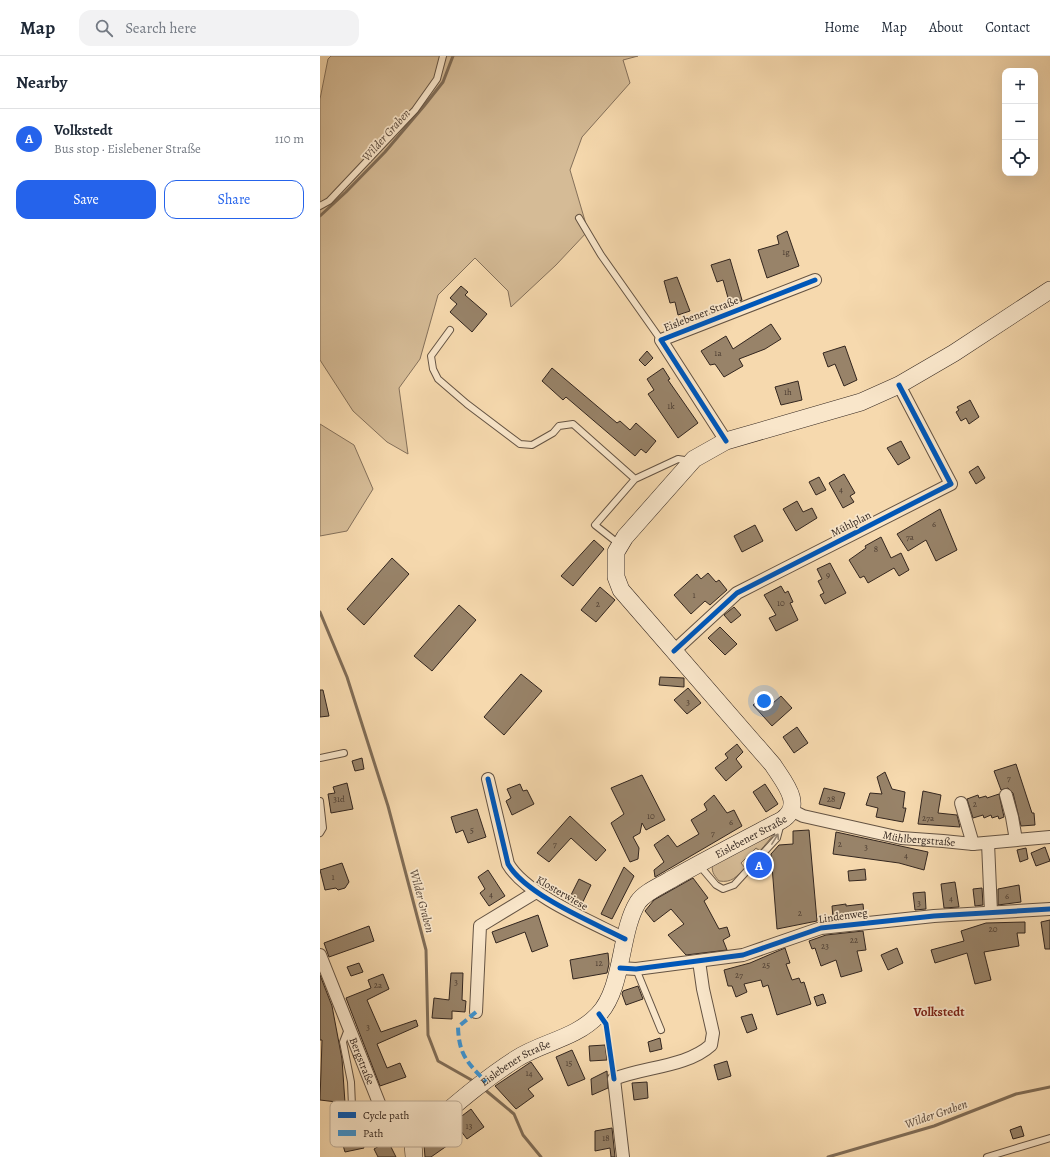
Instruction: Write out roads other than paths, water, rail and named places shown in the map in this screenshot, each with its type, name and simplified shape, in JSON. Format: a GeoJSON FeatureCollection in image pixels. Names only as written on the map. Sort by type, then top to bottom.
{"type":"FeatureCollection","features":[{"type":"Feature","properties":{"kind":"main road","name":"Eislebener Straße"},"geometry":{"type":"LineString","coordinates":[[460,1101],[517,1059],[580,1030],[599,1014],[628,968],[625,939],[638,902],[646,894],[786,815],[792,795],[773,765],[621,590],[616,577],[615,565],[616,552],[625,537],[692,461],[726,441],[861,402],[899,385],[954,353],[1050,290]]}},
{"type":"Feature","properties":{"kind":"street","name":"Eislebener Straße"},"geometry":{"type":"LineString","coordinates":[[726,441],[661,340],[815,280]]}},
{"type":"Feature","properties":{"kind":"street","name":"Mühlplan"},"geometry":{"type":"LineString","coordinates":[[674,651],[737,593],[951,484],[899,385]]}},
{"type":"Feature","properties":{"kind":"street","name":"Klosterwiese"},"geometry":{"type":"LineString","coordinates":[[488,779],[508,864],[513,872],[536,892],[625,939]]}},
{"type":"Feature","properties":{"kind":"street"},"geometry":{"type":"LineString","coordinates":[[1006,795],[1016,840]]}},
{"type":"Feature","properties":{"kind":"street"},"geometry":{"type":"LineString","coordinates":[[961,803],[973,844]]}},
{"type":"Feature","properties":{"kind":"street","name":"Mühlbergstraße"},"geometry":{"type":"LineString","coordinates":[[786,815],[803,816],[901,838],[973,844],[1050,837]]}},
{"type":"Feature","properties":{"kind":"street"},"geometry":{"type":"LineString","coordinates":[[988,843],[990,912]]}},
{"type":"Feature","properties":{"kind":"street","name":"Klosterwiese"},"geometry":{"type":"LineString","coordinates":[[476,1012],[480,926],[536,892]]}},
{"type":"Feature","properties":{"kind":"street","name":"Lindenweg"},"geometry":{"type":"LineString","coordinates":[[628,968],[742,955],[821,928],[934,916],[1050,909]]}},
{"type":"Feature","properties":{"kind":"street","name":"Bergstraße"},"geometry":{"type":"LineString","coordinates":[[320,955],[379,1101]]}},
{"type":"Feature","properties":{"kind":"street"},"geometry":{"type":"LineString","coordinates":[[623,1157],[614,1079],[689,1058],[703,1052],[711,1045],[713,1033],[703,989],[699,961]]}},
{"type":"Feature","properties":{"kind":"lane"},"geometry":{"type":"LineString","coordinates":[[320,206],[330,201],[415,110],[437,79],[443,56]]}},
{"type":"Feature","properties":{"kind":"lane"},"geometry":{"type":"LineString","coordinates":[[579,218],[605,261],[661,340]]}},
{"type":"Feature","properties":{"kind":"lane"},"geometry":{"type":"LineString","coordinates":[[450,330],[431,356],[433,369],[438,379],[467,404],[520,444],[532,445],[552,433],[559,426],[573,424],[635,479]]}},
{"type":"Feature","properties":{"kind":"lane"},"geometry":{"type":"LineString","coordinates":[[620,545],[595,525],[635,479],[678,458],[692,461]]}},
{"type":"Feature","properties":{"kind":"lane"},"geometry":{"type":"LineString","coordinates":[[320,758],[344,753]]}},
{"type":"Feature","properties":{"kind":"lane"},"geometry":{"type":"LineString","coordinates":[[320,801],[323,828],[320,833]]}},
{"type":"Feature","properties":{"kind":"lane"},"geometry":{"type":"LineString","coordinates":[[698,864],[716,885],[723,889],[734,885],[777,838],[786,815]]}},
{"type":"Feature","properties":{"kind":"lane"},"geometry":{"type":"LineString","coordinates":[[628,968],[661,1030]]}},
{"type":"Feature","properties":{"kind":"lane"},"geometry":{"type":"LineString","coordinates":[[350,1026],[343,1042],[351,1082],[352,1101]]}},
{"type":"Feature","properties":{"kind":"lane"},"geometry":{"type":"LineString","coordinates":[[986,1157],[1050,1138]]}},
{"type":"Feature","properties":{"kind":"waterway","name":"Wilder Graben"},"geometry":{"type":"LineString","coordinates":[[320,216],[385,152],[424,106],[443,82],[453,56]]}},
{"type":"Feature","properties":{"kind":"waterway","name":"Wilder Graben"},"geometry":{"type":"LineString","coordinates":[[320,612],[347,677],[388,806],[426,950],[428,1035],[438,1061],[475,1082]]}},
{"type":"Feature","properties":{"kind":"waterway","name":"Wilder Graben"},"geometry":{"type":"LineString","coordinates":[[828,1157],[934,1126],[1016,1094],[1050,1087]]}},
{"type":"Feature","properties":{"kind":"waterway","name":"Wilder Graben"},"geometry":{"type":"LineString","coordinates":[[484,1089],[514,1114],[523,1135],[541,1157]]}},
{"type":"Feature","properties":{"kind":"place","name":"Volkstedt"},"geometry":{"type":"Point","coordinates":[759,865]}},
{"type":"Feature","properties":{"kind":"district","name":"Volkstedt"},"geometry":{"type":"Point","coordinates":[939,1011]}}]}
